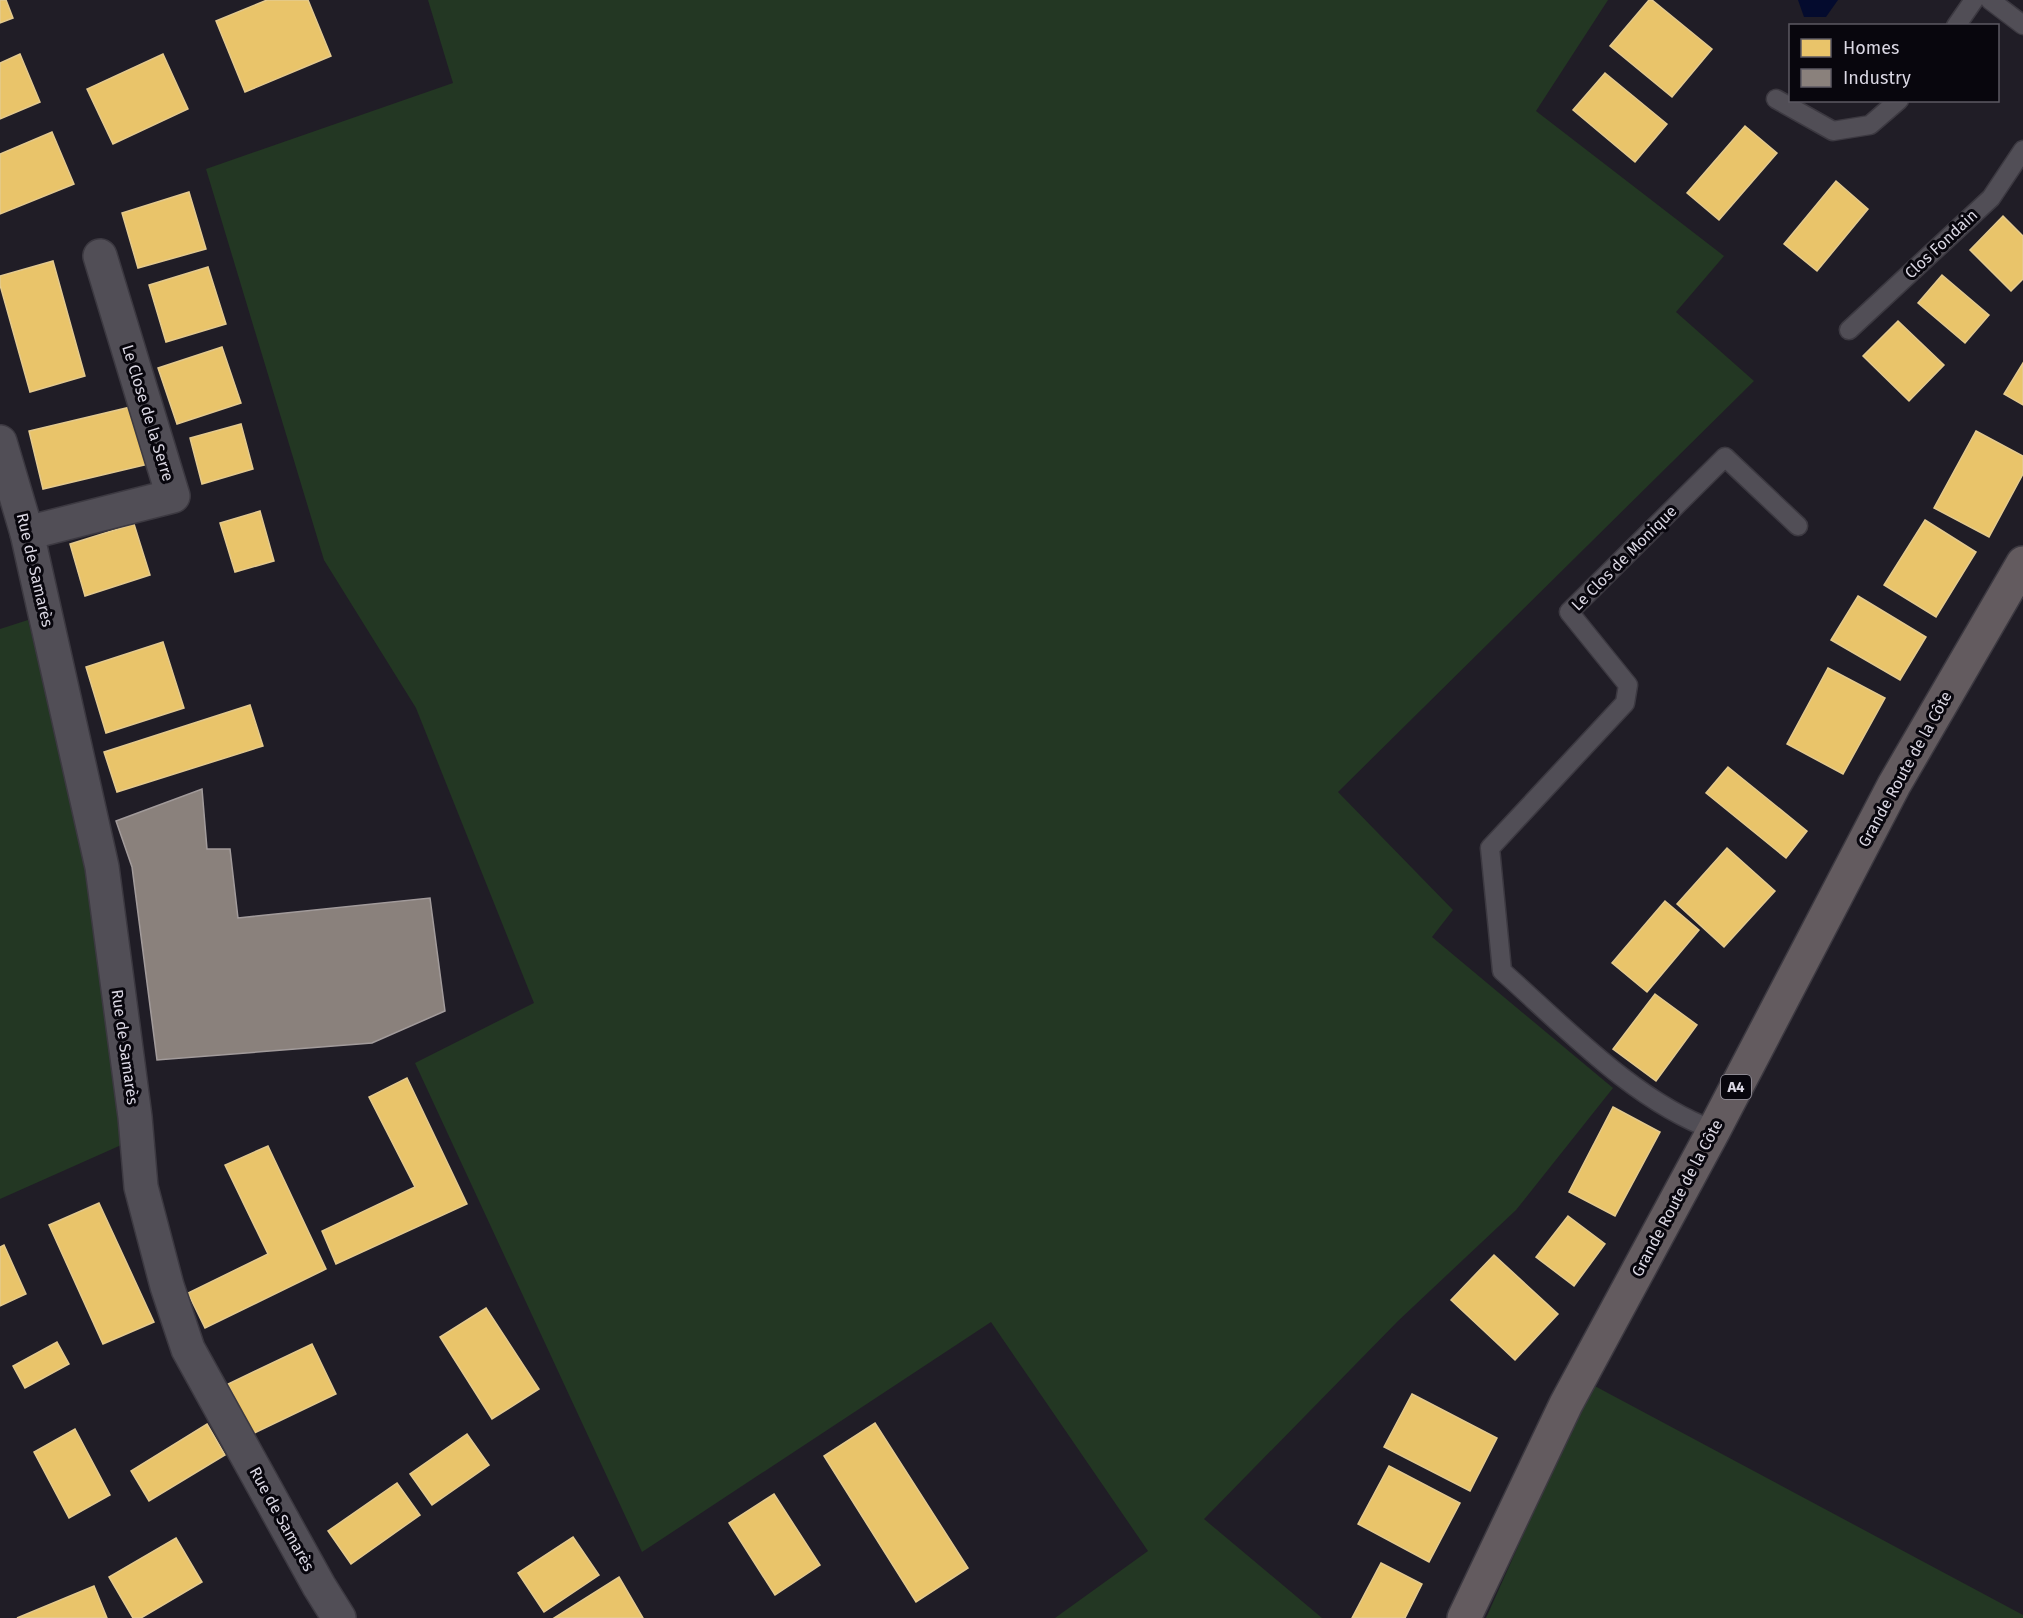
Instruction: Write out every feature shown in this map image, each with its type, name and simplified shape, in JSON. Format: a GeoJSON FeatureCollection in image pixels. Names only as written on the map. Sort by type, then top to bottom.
{"type":"FeatureCollection","features":[{"type":"Feature","properties":{"kind":"main road","name":"Grande Route de la Côte"},"geometry":{"type":"LineString","coordinates":[[1464,1618],[1566,1404],[1714,1130],[1894,785],[2023,563]]}},
{"type":"Feature","properties":{"kind":"street","name":"Le Close de la Serre"},"geometry":{"type":"LineString","coordinates":[[27,533],[173,496],[100,256]]}},
{"type":"Feature","properties":{"kind":"street","name":"Rue de Samarès"},"geometry":{"type":"LineString","coordinates":[[0,442],[27,533],[102,867],[135,1117],[141,1187],[167,1286],[188,1349],[339,1618]]}},
{"type":"Feature","properties":{"kind":"lane"},"geometry":{"type":"LineString","coordinates":[[1957,24],[1974,0]]}},
{"type":"Feature","properties":{"kind":"lane"},"geometry":{"type":"LineString","coordinates":[[1990,0],[2023,25]]}},
{"type":"Feature","properties":{"kind":"lane"},"geometry":{"type":"LineString","coordinates":[[1776,99],[1833,131],[1870,125],[1897,102]]}},
{"type":"Feature","properties":{"kind":"lane","name":"Clos Fondain"},"geometry":{"type":"LineString","coordinates":[[1848,330],[1991,198],[2023,150]]}},
{"type":"Feature","properties":{"kind":"lane","name":"Le Clos de Monique"},"geometry":{"type":"LineString","coordinates":[[1714,1130],[1692,1122],[1627,1082],[1502,971],[1490,848],[1625,703],[1628,685],[1569,612],[1725,457],[1798,526]]}},
{"type":"Feature","properties":{"kind":"green space"},"geometry":{"type":"Polygon","coordinates":[[[428,0],[1608,0],[1536,111],[1724,256],[1676,312],[1754,381],[1338,792],[1453,910],[1432,937],[1613,1088],[1516,1210],[1398,1321],[1204,1519],[1322,1618],[1055,1618],[1148,1551],[991,1322],[642,1552],[415,1063],[534,1003],[416,708],[324,560],[206,169],[453,83],[428,0]]]}},
{"type":"Feature","properties":{"kind":"green space"},"geometry":{"type":"Polygon","coordinates":[[[28,620],[88,858],[128,1142],[0,1199],[0,629],[28,620]]]}},
{"type":"Feature","properties":{"kind":"green space"},"geometry":{"type":"Polygon","coordinates":[[[1591,1384],[2023,1615],[2023,1618],[1486,1618],[1591,1384]]]}},
{"type":"Feature","properties":{"kind":"water"},"geometry":{"type":"Polygon","coordinates":[[[1798,0],[1838,0],[1826,17],[1804,17],[1798,0]]]}},
{"type":"Feature","properties":{"kind":"building: Homes"},"geometry":{"type":"Polygon","coordinates":[[[0,0],[6,0],[13,18],[0,23],[0,0]]]}},
{"type":"Feature","properties":{"kind":"building: Homes"},"geometry":{"type":"Polygon","coordinates":[[[267,0],[308,0],[331,56],[245,92],[216,21],[267,0]]]}},
{"type":"Feature","properties":{"kind":"building: Homes"},"geometry":{"type":"Polygon","coordinates":[[[1649,0],[1652,0],[1712,49],[1672,97],[1610,46],[1649,0]]]}},
{"type":"Feature","properties":{"kind":"building: Homes"},"geometry":{"type":"Polygon","coordinates":[[[20,54],[40,102],[0,119],[0,63],[20,54]]]}},
{"type":"Feature","properties":{"kind":"building: Homes"},"geometry":{"type":"Polygon","coordinates":[[[163,54],[188,109],[113,144],[87,89],[163,54]]]}},
{"type":"Feature","properties":{"kind":"building: Homes"},"geometry":{"type":"Polygon","coordinates":[[[1605,73],[1667,124],[1635,162],[1573,110],[1605,73]]]}},
{"type":"Feature","properties":{"kind":"building: Homes"},"geometry":{"type":"Polygon","coordinates":[[[1745,126],[1777,153],[1719,220],[1687,193],[1745,126]]]}},
{"type":"Feature","properties":{"kind":"building: Homes"},"geometry":{"type":"Polygon","coordinates":[[[52,132],[74,184],[0,214],[0,154],[52,132]]]}},
{"type":"Feature","properties":{"kind":"building: Homes"},"geometry":{"type":"Polygon","coordinates":[[[1836,181],[1868,209],[1817,271],[1784,244],[1836,181]]]}},
{"type":"Feature","properties":{"kind":"building: Homes"},"geometry":{"type":"Polygon","coordinates":[[[189,192],[206,249],[138,268],[122,213],[189,192]]]}},
{"type":"Feature","properties":{"kind":"building: Homes"},"geometry":{"type":"Polygon","coordinates":[[[2003,216],[2023,236],[2023,279],[2011,291],[1970,250],[2003,216]]]}},
{"type":"Feature","properties":{"kind":"building: Homes"},"geometry":{"type":"Polygon","coordinates":[[[53,261],[85,376],[30,392],[0,285],[0,276],[53,261]]]}},
{"type":"Feature","properties":{"kind":"building: Homes"},"geometry":{"type":"Polygon","coordinates":[[[208,267],[226,324],[166,342],[149,285],[208,267]]]}},
{"type":"Feature","properties":{"kind":"building: Homes"},"geometry":{"type":"Polygon","coordinates":[[[1942,275],[1989,315],[1965,343],[1918,303],[1942,275]]]}},
{"type":"Feature","properties":{"kind":"building: Homes"},"geometry":{"type":"Polygon","coordinates":[[[1898,321],[1944,365],[1909,401],[1863,356],[1898,321]]]}},
{"type":"Feature","properties":{"kind":"building: Homes"},"geometry":{"type":"Polygon","coordinates":[[[222,347],[241,403],[177,424],[158,368],[222,347]]]}},
{"type":"Feature","properties":{"kind":"building: Homes"},"geometry":{"type":"Polygon","coordinates":[[[2023,363],[2023,405],[2004,394],[2023,363]]]}},
{"type":"Feature","properties":{"kind":"building: Homes"},"geometry":{"type":"Polygon","coordinates":[[[139,405],[153,463],[43,489],[29,431],[139,405]]]}},
{"type":"Feature","properties":{"kind":"building: Homes"},"geometry":{"type":"Polygon","coordinates":[[[241,424],[253,469],[202,484],[190,438],[241,424]]]}},
{"type":"Feature","properties":{"kind":"building: Homes"},"geometry":{"type":"Polygon","coordinates":[[[1976,431],[2023,456],[2023,474],[1989,537],[1934,508],[1976,431]]]}},
{"type":"Feature","properties":{"kind":"building: Homes"},"geometry":{"type":"Polygon","coordinates":[[[260,511],[274,561],[235,572],[220,523],[260,511]]]}},
{"type":"Feature","properties":{"kind":"building: Homes"},"geometry":{"type":"Polygon","coordinates":[[[1925,520],[1976,552],[1936,617],[1884,585],[1925,520]]]}},
{"type":"Feature","properties":{"kind":"building: Homes"},"geometry":{"type":"Polygon","coordinates":[[[134,524],[150,575],[85,596],[70,544],[134,524]]]}},
{"type":"Feature","properties":{"kind":"building: Homes"},"geometry":{"type":"Polygon","coordinates":[[[1858,596],[1926,637],[1900,680],[1831,640],[1858,596]]]}},
{"type":"Feature","properties":{"kind":"building: Homes"},"geometry":{"type":"Polygon","coordinates":[[[163,642],[184,708],[106,733],[86,667],[163,642]]]}},
{"type":"Feature","properties":{"kind":"building: Homes"},"geometry":{"type":"Polygon","coordinates":[[[1828,668],[1885,698],[1843,774],[1787,744],[1828,668]]]}},
{"type":"Feature","properties":{"kind":"building: Homes"},"geometry":{"type":"Polygon","coordinates":[[[250,705],[263,746],[117,792],[104,752],[250,705]]]}},
{"type":"Feature","properties":{"kind":"building: Homes"},"geometry":{"type":"Polygon","coordinates":[[[1728,767],[1807,831],[1786,858],[1706,793],[1728,767]]]}},
{"type":"Feature","properties":{"kind":"building: Homes"},"geometry":{"type":"Polygon","coordinates":[[[1727,848],[1775,891],[1724,947],[1677,904],[1727,848]]]}},
{"type":"Feature","properties":{"kind":"building: Homes"},"geometry":{"type":"Polygon","coordinates":[[[1665,901],[1699,930],[1647,992],[1612,963],[1665,901]]]}},
{"type":"Feature","properties":{"kind":"building: Homes"},"geometry":{"type":"Polygon","coordinates":[[[1655,994],[1697,1025],[1656,1081],[1613,1049],[1655,994]]]}},
{"type":"Feature","properties":{"kind":"building: Homes"},"geometry":{"type":"Polygon","coordinates":[[[407,1078],[467,1204],[336,1264],[322,1231],[415,1187],[369,1097],[407,1078]]]}},
{"type":"Feature","properties":{"kind":"building: Homes"},"geometry":{"type":"Polygon","coordinates":[[[1613,1107],[1660,1132],[1615,1216],[1569,1192],[1613,1107]]]}},
{"type":"Feature","properties":{"kind":"building: Homes"},"geometry":{"type":"Polygon","coordinates":[[[268,1146],[326,1269],[205,1328],[188,1293],[268,1254],[225,1165],[268,1146]]]}},
{"type":"Feature","properties":{"kind":"building: Homes"},"geometry":{"type":"Polygon","coordinates":[[[99,1203],[154,1322],[103,1344],[49,1225],[99,1203]]]}},
{"type":"Feature","properties":{"kind":"building: Homes"},"geometry":{"type":"Polygon","coordinates":[[[1568,1216],[1605,1244],[1574,1286],[1536,1257],[1568,1216]]]}},
{"type":"Feature","properties":{"kind":"building: Homes"},"geometry":{"type":"Polygon","coordinates":[[[4,1245],[26,1294],[0,1306],[0,1247],[4,1245]]]}},
{"type":"Feature","properties":{"kind":"building: Homes"},"geometry":{"type":"Polygon","coordinates":[[[1494,1255],[1558,1314],[1515,1360],[1451,1300],[1494,1255]]]}},
{"type":"Feature","properties":{"kind":"building: Homes"},"geometry":{"type":"Polygon","coordinates":[[[486,1308],[539,1389],[492,1419],[440,1337],[486,1308]]]}},
{"type":"Feature","properties":{"kind":"building: Homes"},"geometry":{"type":"Polygon","coordinates":[[[57,1342],[69,1364],[25,1388],[13,1366],[57,1342]]]}},
{"type":"Feature","properties":{"kind":"building: Homes"},"geometry":{"type":"Polygon","coordinates":[[[312,1344],[336,1394],[252,1434],[228,1384],[312,1344]]]}},
{"type":"Feature","properties":{"kind":"building: Homes"},"geometry":{"type":"Polygon","coordinates":[[[1412,1394],[1497,1438],[1470,1491],[1384,1447],[1412,1394]]]}},
{"type":"Feature","properties":{"kind":"building: Homes"},"geometry":{"type":"Polygon","coordinates":[[[875,1423],[968,1568],[916,1602],[824,1456],[875,1423]]]}},
{"type":"Feature","properties":{"kind":"building: Homes"},"geometry":{"type":"Polygon","coordinates":[[[207,1424],[225,1455],[149,1501],[131,1471],[207,1424]]]}},
{"type":"Feature","properties":{"kind":"building: Homes"},"geometry":{"type":"Polygon","coordinates":[[[75,1429],[110,1495],[69,1518],[34,1452],[75,1429]]]}},
{"type":"Feature","properties":{"kind":"building: Homes"},"geometry":{"type":"Polygon","coordinates":[[[467,1434],[489,1465],[432,1505],[410,1474],[467,1434]]]}},
{"type":"Feature","properties":{"kind":"building: Homes"},"geometry":{"type":"Polygon","coordinates":[[[1389,1466],[1460,1503],[1429,1562],[1358,1524],[1389,1466]]]}},
{"type":"Feature","properties":{"kind":"building: Homes"},"geometry":{"type":"Polygon","coordinates":[[[397,1483],[420,1515],[351,1564],[328,1531],[397,1483]]]}},
{"type":"Feature","properties":{"kind":"building: Homes"},"geometry":{"type":"Polygon","coordinates":[[[774,1494],[820,1565],[775,1595],[729,1523],[774,1494]]]}},
{"type":"Feature","properties":{"kind":"building: Homes"},"geometry":{"type":"Polygon","coordinates":[[[573,1537],[599,1575],[544,1612],[518,1573],[573,1537]]]}},
{"type":"Feature","properties":{"kind":"building: Homes"},"geometry":{"type":"Polygon","coordinates":[[[176,1538],[202,1582],[141,1618],[133,1618],[109,1577],[176,1538]]]}},
{"type":"Feature","properties":{"kind":"building: Homes"},"geometry":{"type":"Polygon","coordinates":[[[1381,1563],[1422,1584],[1405,1618],[1352,1618],[1381,1563]]]}},
{"type":"Feature","properties":{"kind":"building: Homes"},"geometry":{"type":"Polygon","coordinates":[[[619,1577],[643,1618],[554,1618],[619,1577]]]}},
{"type":"Feature","properties":{"kind":"building: Homes"},"geometry":{"type":"Polygon","coordinates":[[[94,1586],[107,1618],[17,1618],[94,1586]]]}},
{"type":"Feature","properties":{"kind":"building: Industry"},"geometry":{"type":"Polygon","coordinates":[[[202,789],[207,849],[230,849],[238,918],[430,898],[445,1011],[372,1043],[157,1060],[132,867],[116,821],[202,789]]]}}]}
